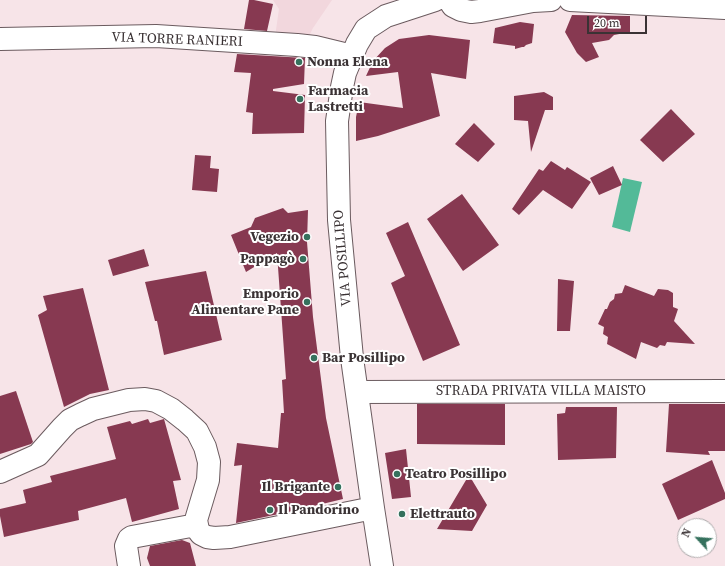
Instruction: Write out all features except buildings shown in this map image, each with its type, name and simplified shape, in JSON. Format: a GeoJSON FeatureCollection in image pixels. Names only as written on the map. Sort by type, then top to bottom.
{"type":"FeatureCollection","features":[{"type":"Feature","properties":{"kind":"street","name":"VIA POSILLIPO"},"geometry":{"type":"LineString","coordinates":[[382,566],[352,358],[339,220],[337,121],[345,73],[357,44],[366,29],[386,16],[435,0]]}},
{"type":"Feature","properties":{"kind":"street"},"geometry":{"type":"LineString","coordinates":[[449,0],[453,6],[461,10],[471,12],[532,1],[551,0]]}},
{"type":"Feature","properties":{"kind":"street"},"geometry":{"type":"LineString","coordinates":[[570,0],[725,8]]}},
{"type":"Feature","properties":{"kind":"street","name":"VIA TORRE RANIERI"},"geometry":{"type":"LineString","coordinates":[[0,39],[156,36],[297,45],[315,47],[352,56]]}},
{"type":"Feature","properties":{"kind":"street","name":"STRADA PRIVATA VILLA MAISTO"},"geometry":{"type":"LineString","coordinates":[[357,392],[725,391]]}},
{"type":"Feature","properties":{"kind":"street"},"geometry":{"type":"LineString","coordinates":[[0,472],[38,455],[70,420],[93,409],[129,400],[145,399],[156,401],[170,409],[197,431],[205,447],[209,462],[208,480],[196,520],[196,525],[201,534],[206,537],[230,537],[373,508]]}},
{"type":"Feature","properties":{"kind":"street"},"geometry":{"type":"LineString","coordinates":[[129,566],[126,546],[129,539],[196,525]]}},
{"type":"Feature","properties":{"kind":"shaded area"},"geometry":{"type":"Polygon","coordinates":[[[273,0],[332,0],[313,28],[307,40],[275,37],[279,9],[273,0]]]}},
{"type":"Feature","properties":{"kind":"shaded area"},"geometry":{"type":"Polygon","coordinates":[[[623,178],[642,182],[630,232],[612,227],[623,178]]]}},
{"type":"Feature","properties":{"kind":"place","name":"Nonna Elena"},"geometry":{"type":"Point","coordinates":[299,62]}},
{"type":"Feature","properties":{"kind":"place","name":"Farmacia Lastretti"},"geometry":{"type":"Point","coordinates":[300,99]}},
{"type":"Feature","properties":{"kind":"place","name":"Vegezio"},"geometry":{"type":"Point","coordinates":[307,237]}},
{"type":"Feature","properties":{"kind":"place","name":"Pappagò"},"geometry":{"type":"Point","coordinates":[303,259]}},
{"type":"Feature","properties":{"kind":"place","name":"Emporio Alimentare Pane"},"geometry":{"type":"Point","coordinates":[307,302]}},
{"type":"Feature","properties":{"kind":"place","name":"Bar Posillipo"},"geometry":{"type":"Point","coordinates":[314,358]}},
{"type":"Feature","properties":{"kind":"place","name":"Teatro Posillipo"},"geometry":{"type":"Point","coordinates":[397,474]}},
{"type":"Feature","properties":{"kind":"place","name":"Il Brigante"},"geometry":{"type":"Point","coordinates":[338,487]}},
{"type":"Feature","properties":{"kind":"place","name":"Il Pandorino"},"geometry":{"type":"Point","coordinates":[270,510]}},
{"type":"Feature","properties":{"kind":"place","name":"Elettrauto"},"geometry":{"type":"Point","coordinates":[402,514]}}]}
